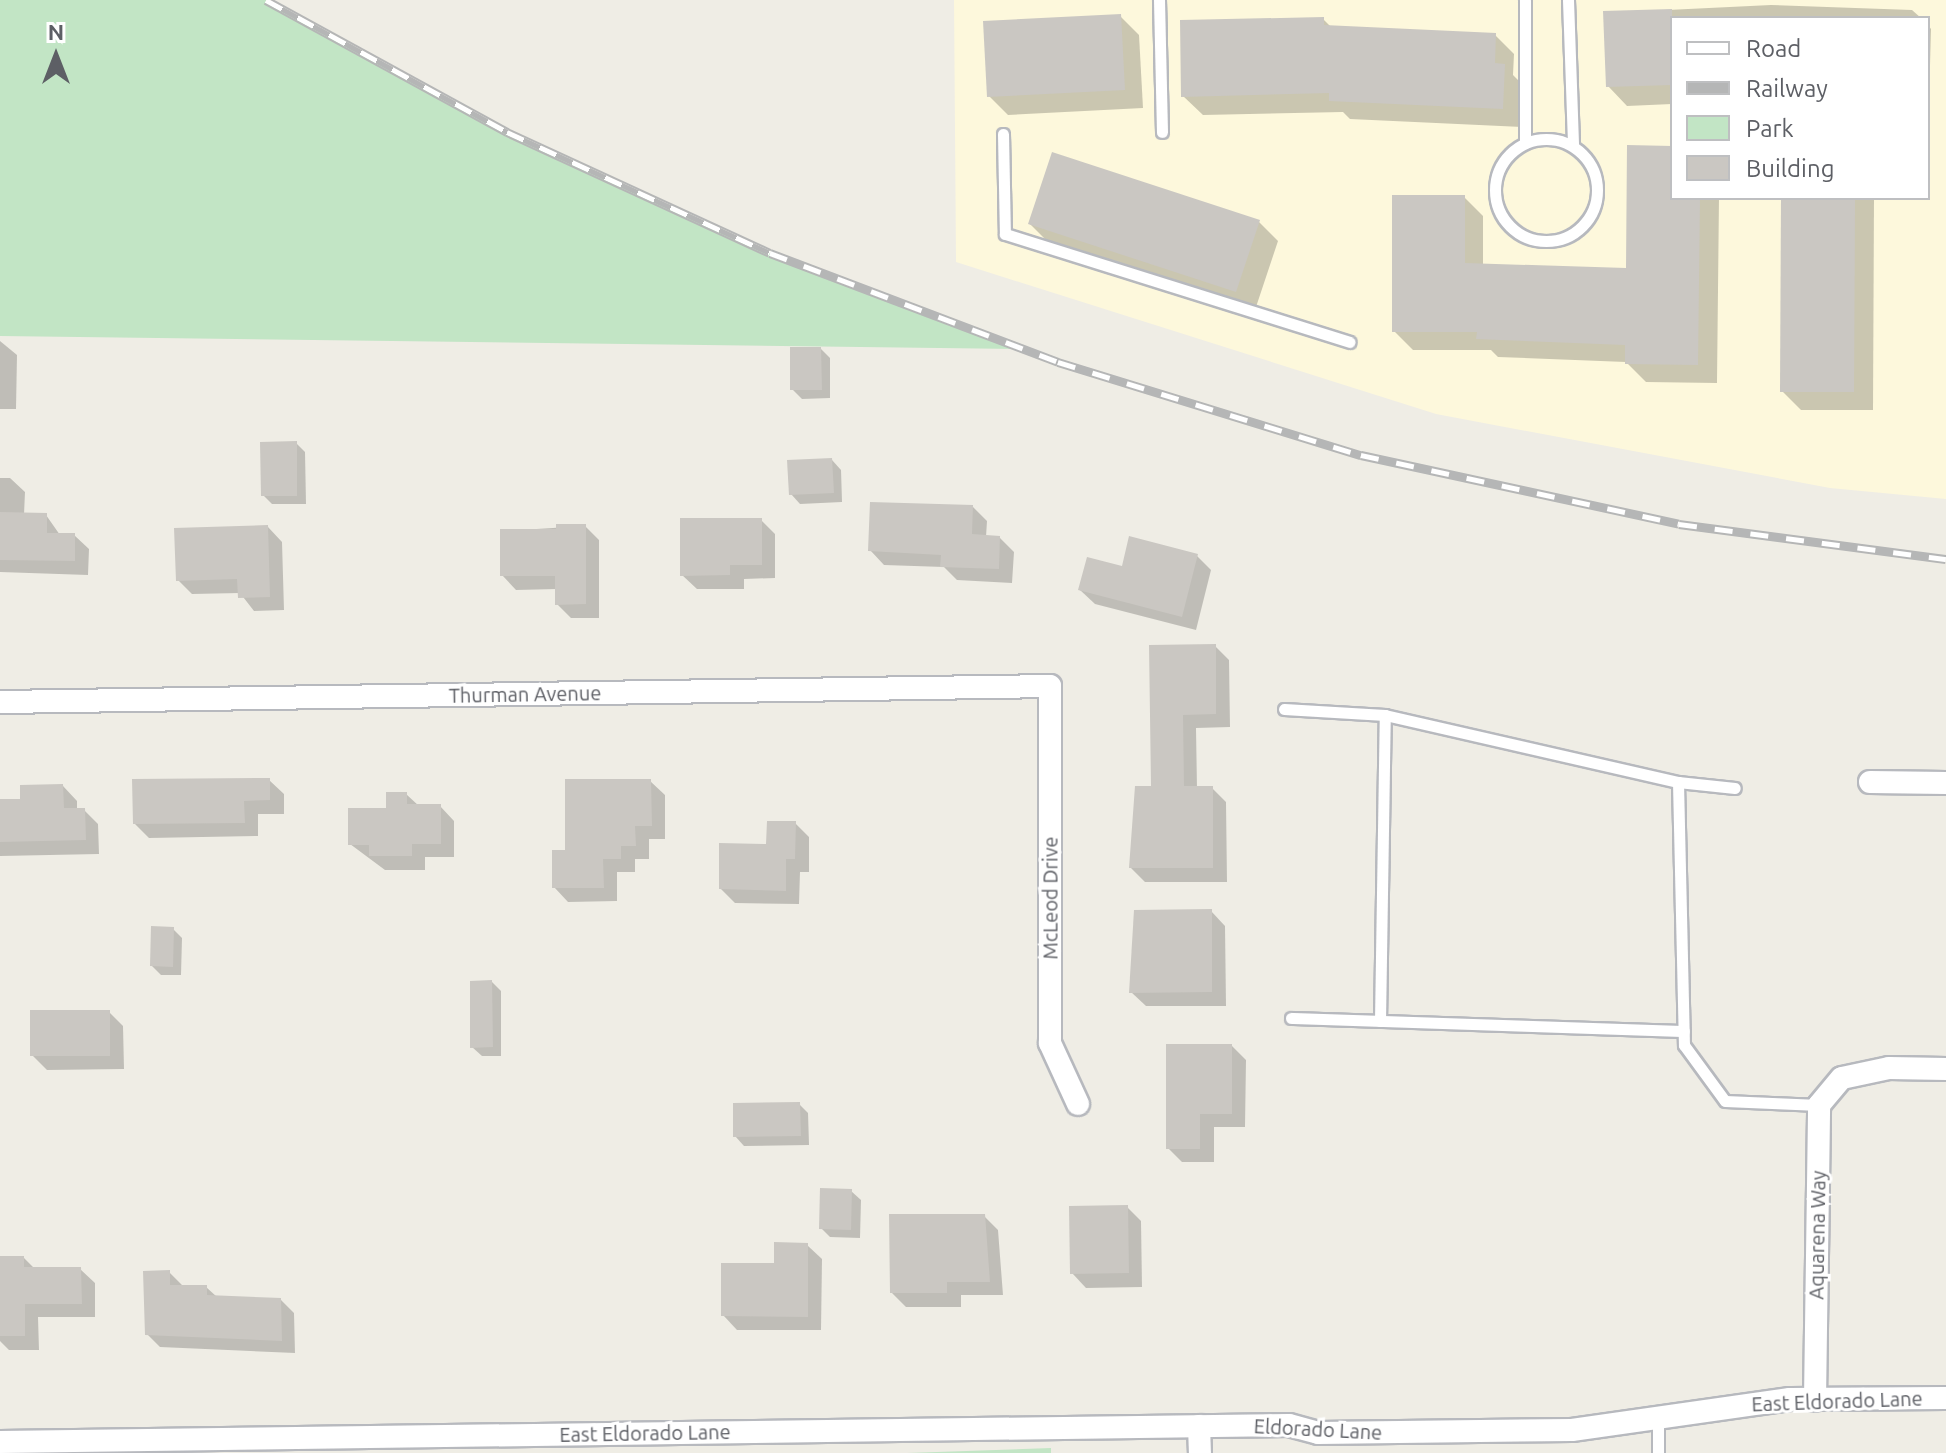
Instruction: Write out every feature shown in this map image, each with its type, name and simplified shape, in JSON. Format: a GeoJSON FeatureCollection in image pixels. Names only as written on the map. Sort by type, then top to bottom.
{"type":"FeatureCollection","features":[{"type":"Feature","properties":{"kind":"street","name":"Thurman Avenue"},"geometry":{"type":"LineString","coordinates":[[0,702],[1050,686]]}},
{"type":"Feature","properties":{"kind":"street","name":"McLeod Drive"},"geometry":{"type":"LineString","coordinates":[[1050,686],[1050,1043],[1078,1104]]}},
{"type":"Feature","properties":{"kind":"street"},"geometry":{"type":"LineString","coordinates":[[1870,782],[1946,783]]}},
{"type":"Feature","properties":{"kind":"street"},"geometry":{"type":"LineString","coordinates":[[1819,1105],[1842,1078],[1889,1068],[1946,1069]]}},
{"type":"Feature","properties":{"kind":"street","name":"Aquarena Way"},"geometry":{"type":"LineString","coordinates":[[1815,1400],[1819,1105]]}},
{"type":"Feature","properties":{"kind":"street","name":"East Eldorado Lane"},"geometry":{"type":"LineString","coordinates":[[1632,1420],[1658,1414],[1815,1400],[1946,1398]]}},
{"type":"Feature","properties":{"kind":"street","name":"Eldorado Lane"},"geometry":{"type":"LineString","coordinates":[[1051,1428],[1289,1425],[1318,1433],[1462,1442],[1632,1420]]}},
{"type":"Feature","properties":{"kind":"street"},"geometry":{"type":"LineString","coordinates":[[1199,1426],[1200,1453]]}},
{"type":"Feature","properties":{"kind":"street","name":"East Eldorado Lane"},"geometry":{"type":"LineString","coordinates":[[0,1442],[1051,1428]]}},
{"type":"Feature","properties":{"kind":"lane"},"geometry":{"type":"LineString","coordinates":[[1159,0],[1162,132]]}},
{"type":"Feature","properties":{"kind":"lane"},"geometry":{"type":"LineString","coordinates":[[1525,0],[1525,143]]}},
{"type":"Feature","properties":{"kind":"lane"},"geometry":{"type":"LineString","coordinates":[[1568,0],[1573,145],[1596,176],[1594,210],[1570,236],[1535,241],[1507,224],[1495,195],[1502,164],[1525,143],[1541,139],[1573,145]]}},
{"type":"Feature","properties":{"kind":"lane"},"geometry":{"type":"LineString","coordinates":[[1003,134],[1005,234],[1349,342]]}},
{"type":"Feature","properties":{"kind":"lane"},"geometry":{"type":"LineString","coordinates":[[1284,709],[1385,715],[1678,782],[1735,788]]}},
{"type":"Feature","properties":{"kind":"lane"},"geometry":{"type":"LineString","coordinates":[[1380,1021],[1385,715]]}},
{"type":"Feature","properties":{"kind":"lane"},"geometry":{"type":"LineString","coordinates":[[1678,782],[1684,1045],[1725,1101],[1819,1105]]}},
{"type":"Feature","properties":{"kind":"lane"},"geometry":{"type":"LineString","coordinates":[[1291,1018],[1684,1031]]}},
{"type":"Feature","properties":{"kind":"lane"},"geometry":{"type":"LineString","coordinates":[[1658,1414],[1658,1453]]}},
{"type":"Feature","properties":{"kind":"shaded area"},"geometry":{"type":"Polygon","coordinates":[[[954,0],[1946,0],[1946,499],[1830,488],[1436,414],[956,262],[954,0]]]}},
{"type":"Feature","properties":{"kind":"green space"},"geometry":{"type":"Polygon","coordinates":[[[0,0],[266,0],[507,132],[770,253],[1022,349],[0,336],[0,0]]]}},
{"type":"Feature","properties":{"kind":"green space"},"geometry":{"type":"Polygon","coordinates":[[[1051,1448],[1051,1453],[907,1453],[1051,1448]]]}},
{"type":"Feature","properties":{"kind":"building"},"geometry":{"type":"Polygon","coordinates":[[[1672,9],[1670,85],[1606,87],[1603,11],[1672,9]]]}},
{"type":"Feature","properties":{"kind":"building"},"geometry":{"type":"Polygon","coordinates":[[[1121,14],[1125,90],[987,97],[983,21],[1121,14]]]}},
{"type":"Feature","properties":{"kind":"building"},"geometry":{"type":"Polygon","coordinates":[[[1324,17],[1324,25],[1496,33],[1495,63],[1505,64],[1503,109],[1329,101],[1329,93],[1181,97],[1180,20],[1324,17]]]}},
{"type":"Feature","properties":{"kind":"building"},"geometry":{"type":"Polygon","coordinates":[[[1627,145],[1670,146],[1670,200],[1700,200],[1698,365],[1625,364],[1625,345],[1476,339],[1477,332],[1392,332],[1392,195],[1465,195],[1465,263],[1626,268],[1627,145]]]}},
{"type":"Feature","properties":{"kind":"building"},"geometry":{"type":"Polygon","coordinates":[[[1052,152],[1260,220],[1236,292],[1028,224],[1052,152]]]}},
{"type":"Feature","properties":{"kind":"building"},"geometry":{"type":"Polygon","coordinates":[[[1781,200],[1855,200],[1854,392],[1780,392],[1781,200]]]}},
{"type":"Feature","properties":{"kind":"building"},"geometry":{"type":"Polygon","coordinates":[[[790,347],[821,347],[822,390],[790,390],[790,347]]]}},
{"type":"Feature","properties":{"kind":"building"},"geometry":{"type":"Polygon","coordinates":[[[297,441],[297,496],[261,496],[260,442],[297,441]]]}},
{"type":"Feature","properties":{"kind":"building"},"geometry":{"type":"Polygon","coordinates":[[[832,458],[834,493],[789,495],[787,460],[832,458]]]}},
{"type":"Feature","properties":{"kind":"building"},"geometry":{"type":"Polygon","coordinates":[[[870,502],[973,505],[972,534],[1000,536],[999,569],[940,567],[941,555],[868,551],[870,502]]]}},
{"type":"Feature","properties":{"kind":"building"},"geometry":{"type":"Polygon","coordinates":[[[0,512],[47,513],[47,533],[75,533],[75,561],[0,560],[0,512]]]}},
{"type":"Feature","properties":{"kind":"building"},"geometry":{"type":"Polygon","coordinates":[[[680,518],[762,518],[762,565],[730,565],[730,575],[680,576],[680,518]]]}},
{"type":"Feature","properties":{"kind":"building"},"geometry":{"type":"Polygon","coordinates":[[[556,524],[586,524],[586,604],[555,605],[555,576],[500,576],[500,529],[556,529],[556,524]]]}},
{"type":"Feature","properties":{"kind":"building"},"geometry":{"type":"Polygon","coordinates":[[[268,525],[270,597],[238,598],[237,579],[176,581],[174,528],[268,525]]]}},
{"type":"Feature","properties":{"kind":"building"},"geometry":{"type":"Polygon","coordinates":[[[1129,536],[1198,554],[1182,617],[1078,590],[1087,557],[1122,566],[1129,536]]]}},
{"type":"Feature","properties":{"kind":"building"},"geometry":{"type":"Polygon","coordinates":[[[1216,644],[1216,714],[1183,715],[1184,786],[1213,786],[1213,868],[1129,868],[1135,786],[1151,786],[1149,645],[1216,644]]]}},
{"type":"Feature","properties":{"kind":"building"},"geometry":{"type":"Polygon","coordinates":[[[270,778],[270,800],[244,801],[245,823],[133,824],[132,779],[270,778]]]}},
{"type":"Feature","properties":{"kind":"building"},"geometry":{"type":"Polygon","coordinates":[[[565,779],[651,779],[652,826],[635,826],[636,846],[621,846],[621,859],[603,859],[604,888],[552,888],[552,850],[565,850],[565,779]]]}},
{"type":"Feature","properties":{"kind":"building"},"geometry":{"type":"Polygon","coordinates":[[[63,784],[64,808],[85,808],[86,840],[0,842],[0,799],[20,799],[20,785],[63,784]]]}},
{"type":"Feature","properties":{"kind":"building"},"geometry":{"type":"Polygon","coordinates":[[[386,792],[407,792],[407,804],[441,804],[441,844],[412,844],[412,856],[369,856],[369,845],[348,845],[348,808],[386,808],[386,792]]]}},
{"type":"Feature","properties":{"kind":"building"},"geometry":{"type":"Polygon","coordinates":[[[767,821],[796,821],[795,859],[786,859],[786,891],[719,889],[719,843],[766,844],[767,821]]]}},
{"type":"Feature","properties":{"kind":"building"},"geometry":{"type":"Polygon","coordinates":[[[1212,909],[1212,992],[1129,993],[1134,910],[1212,909]]]}},
{"type":"Feature","properties":{"kind":"building"},"geometry":{"type":"Polygon","coordinates":[[[151,926],[174,927],[173,967],[150,966],[151,926]]]}},
{"type":"Feature","properties":{"kind":"building"},"geometry":{"type":"Polygon","coordinates":[[[492,980],[493,1047],[470,1048],[470,981],[492,980]]]}},
{"type":"Feature","properties":{"kind":"building"},"geometry":{"type":"Polygon","coordinates":[[[30,1010],[110,1010],[110,1056],[30,1056],[30,1010]]]}},
{"type":"Feature","properties":{"kind":"building"},"geometry":{"type":"Polygon","coordinates":[[[1166,1044],[1232,1044],[1232,1114],[1200,1114],[1200,1149],[1166,1149],[1166,1044]]]}},
{"type":"Feature","properties":{"kind":"building"},"geometry":{"type":"Polygon","coordinates":[[[800,1102],[801,1136],[733,1137],[733,1103],[800,1102]]]}},
{"type":"Feature","properties":{"kind":"building"},"geometry":{"type":"Polygon","coordinates":[[[820,1188],[852,1189],[851,1230],[819,1229],[820,1188]]]}},
{"type":"Feature","properties":{"kind":"building"},"geometry":{"type":"Polygon","coordinates":[[[1128,1205],[1129,1273],[1070,1274],[1069,1206],[1128,1205]]]}},
{"type":"Feature","properties":{"kind":"building"},"geometry":{"type":"Polygon","coordinates":[[[889,1214],[985,1214],[990,1282],[947,1282],[947,1293],[890,1293],[889,1214]]]}},
{"type":"Feature","properties":{"kind":"building"},"geometry":{"type":"Polygon","coordinates":[[[774,1242],[808,1243],[808,1317],[721,1316],[721,1263],[774,1263],[774,1242]]]}},
{"type":"Feature","properties":{"kind":"building"},"geometry":{"type":"Polygon","coordinates":[[[0,1256],[24,1256],[24,1267],[81,1267],[82,1304],[25,1304],[25,1336],[0,1336],[0,1256]]]}},
{"type":"Feature","properties":{"kind":"building"},"geometry":{"type":"Polygon","coordinates":[[[170,1270],[170,1285],[207,1285],[207,1295],[281,1298],[282,1341],[145,1335],[143,1271],[170,1270]]]}},
{"type":"Feature","properties":{"kind":"railway"},"geometry":{"type":"LineString","coordinates":[[266,0],[507,132],[770,253],[1058,362],[1361,455],[1679,524],[1946,559]]}}]}
